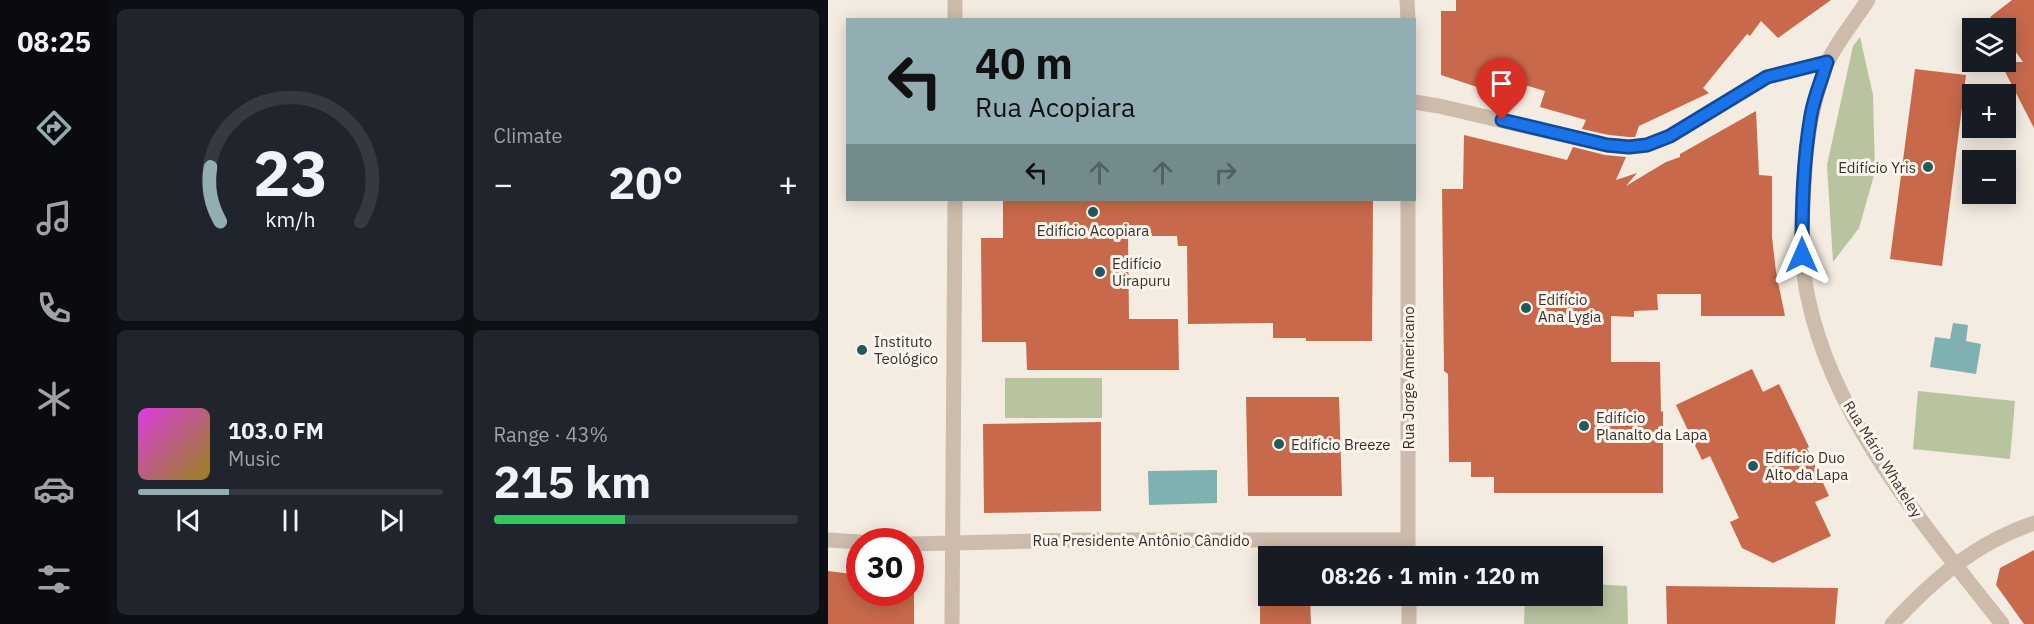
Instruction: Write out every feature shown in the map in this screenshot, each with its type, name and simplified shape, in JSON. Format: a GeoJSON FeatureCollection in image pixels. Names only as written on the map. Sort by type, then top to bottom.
{"type":"FeatureCollection","features":[{"type":"Feature","properties":{"kind":"street"},"geometry":{"type":"LineString","coordinates":[[955,0],[955,18]]}},
{"type":"Feature","properties":{"kind":"street"},"geometry":{"type":"LineString","coordinates":[[1407,0],[1408,18]]}},
{"type":"Feature","properties":{"kind":"street","name":"Rua Mário Whateley"},"geometry":{"type":"LineString","coordinates":[[1868,0],[1827,62],[1811,112],[1802,210],[1802,255],[1808,299],[1822,346],[1842,396],[1864,435],[1906,500],[2002,624]]}},
{"type":"Feature","properties":{"kind":"street"},"geometry":{"type":"LineString","coordinates":[[1416,102],[1607,145],[1629,147],[1647,145],[1670,136],[1767,77],[1827,62]]}},
{"type":"Feature","properties":{"kind":"street"},"geometry":{"type":"LineString","coordinates":[[952,624],[955,201]]}},
{"type":"Feature","properties":{"kind":"street","name":"Rua Jorge Americano"},"geometry":{"type":"LineString","coordinates":[[1408,201],[1408,546]]}},
{"type":"Feature","properties":{"kind":"street"},"geometry":{"type":"LineString","coordinates":[[1892,624],[1925,589],[1955,564],[1978,548],[2017,528],[2034,523]]}},
{"type":"Feature","properties":{"kind":"street"},"geometry":{"type":"LineString","coordinates":[[828,540],[846,541]]}},
{"type":"Feature","properties":{"kind":"street","name":"Rua Presidente Antônio Cândido"},"geometry":{"type":"LineString","coordinates":[[924,544],[1085,540],[1408,540]]}},
{"type":"Feature","properties":{"kind":"street"},"geometry":{"type":"LineString","coordinates":[[1408,606],[1409,624]]}},
{"type":"Feature","properties":{"kind":"green space"},"geometry":{"type":"Polygon","coordinates":[[[1860,37],[1873,95],[1875,172],[1859,228],[1833,262],[1827,165],[1853,46],[1860,37]]]}},
{"type":"Feature","properties":{"kind":"green space"},"geometry":{"type":"Polygon","coordinates":[[[1005,378],[1102,378],[1102,418],[1005,418],[1005,378]]]}},
{"type":"Feature","properties":{"kind":"green space"},"geometry":{"type":"Polygon","coordinates":[[[1918,391],[2015,401],[2010,459],[1913,449],[1918,391]]]}},
{"type":"Feature","properties":{"kind":"green space"},"geometry":{"type":"Polygon","coordinates":[[[1603,585],[1627,586],[1628,624],[1524,624],[1525,606],[1603,606],[1603,585]]]}},
{"type":"Feature","properties":{"kind":"water"},"geometry":{"type":"Polygon","coordinates":[[[1953,323],[1968,325],[1966,341],[1981,344],[1976,374],[1930,367],[1935,337],[1950,339],[1953,323]]]}},
{"type":"Feature","properties":{"kind":"water"},"geometry":{"type":"Polygon","coordinates":[[[1217,470],[1217,503],[1149,505],[1148,471],[1217,470]]]}},
{"type":"Feature","properties":{"kind":"building"},"geometry":{"type":"Polygon","coordinates":[[[1456,0],[1831,0],[1778,38],[1761,21],[1750,36],[1747,34],[1703,88],[1709,93],[1639,126],[1635,137],[1629,137],[1582,129],[1586,120],[1540,107],[1545,91],[1515,82],[1489,81],[1489,91],[1441,75],[1441,11],[1456,11],[1456,0]]]}},
{"type":"Feature","properties":{"kind":"building"},"geometry":{"type":"Polygon","coordinates":[[[2012,0],[2034,0],[2034,128],[2016,93],[2016,84],[2011,84],[2005,72],[2016,72],[2016,62],[2023,62],[2016,52],[2016,18],[1990,17],[2012,0]]]}},
{"type":"Feature","properties":{"kind":"building","name":"Edifício Yris"},"geometry":{"type":"Polygon","coordinates":[[[1915,69],[1966,75],[1965,84],[1962,84],[1962,107],[1942,266],[1890,259],[1915,69]]]}},
{"type":"Feature","properties":{"kind":"building"},"geometry":{"type":"Polygon","coordinates":[[[1756,111],[1759,175],[1772,176],[1772,237],[1785,316],[1701,316],[1701,294],[1657,294],[1658,310],[1634,311],[1634,317],[1611,316],[1611,362],[1660,362],[1661,412],[1663,411],[1663,493],[1494,493],[1494,477],[1471,477],[1471,462],[1449,462],[1448,374],[1444,371],[1442,189],[1463,189],[1464,135],[1567,160],[1573,147],[1605,155],[1626,157],[1616,180],[1637,173],[1626,186],[1666,162],[1680,157],[1680,154],[1756,111]]]}},
{"type":"Feature","properties":{"kind":"building"},"geometry":{"type":"Polygon","coordinates":[[[1003,201],[1373,201],[1372,341],[1306,341],[1306,338],[1273,338],[1273,323],[1188,324],[1187,246],[1178,246],[1177,236],[1128,236],[1129,319],[1178,319],[1179,370],[1027,370],[1026,342],[982,342],[981,238],[1003,238],[1003,201]]]}},
{"type":"Feature","properties":{"kind":"building","name":"Edifício Duo Alto da Lapa"},"geometry":{"type":"Polygon","coordinates":[[[1752,369],[1763,392],[1779,384],[1829,496],[1815,502],[1831,536],[1773,563],[1742,548],[1730,522],[1739,518],[1710,456],[1702,460],[1676,405],[1752,369]]]}},
{"type":"Feature","properties":{"kind":"building","name":"Edifício Breeze"},"geometry":{"type":"Polygon","coordinates":[[[1246,397],[1339,397],[1342,496],[1248,496],[1246,397]]]}},
{"type":"Feature","properties":{"kind":"building"},"geometry":{"type":"Polygon","coordinates":[[[1101,422],[1101,511],[984,513],[983,424],[1101,422]]]}},
{"type":"Feature","properties":{"kind":"building"},"geometry":{"type":"Polygon","coordinates":[[[2034,550],[2034,624],[2024,624],[1996,585],[2000,568],[2034,550]]]}},
{"type":"Feature","properties":{"kind":"building"},"geometry":{"type":"Polygon","coordinates":[[[828,571],[846,573],[846,606],[914,606],[914,624],[828,624],[828,571]]]}},
{"type":"Feature","properties":{"kind":"building"},"geometry":{"type":"Polygon","coordinates":[[[1666,586],[1838,588],[1835,624],[1667,624],[1666,586]]]}},
{"type":"Feature","properties":{"kind":"building"},"geometry":{"type":"Polygon","coordinates":[[[1260,606],[1310,606],[1311,624],[1260,624],[1260,606]]]}},
{"type":"Feature","properties":{"kind":"place","name":"Edifício Yris"},"geometry":{"type":"Point","coordinates":[1928,167]}},
{"type":"Feature","properties":{"kind":"place","name":"Edifício Acopiara"},"geometry":{"type":"Point","coordinates":[1093,212]}},
{"type":"Feature","properties":{"kind":"place","name":"Edifício Uirapuru"},"geometry":{"type":"Point","coordinates":[1100,272]}},
{"type":"Feature","properties":{"kind":"place","name":"Edifício Ana Lygia"},"geometry":{"type":"Point","coordinates":[1526,308]}},
{"type":"Feature","properties":{"kind":"place","name":"Instituto Teológico"},"geometry":{"type":"Point","coordinates":[862,350]}},
{"type":"Feature","properties":{"kind":"place","name":"Edifício Planalto da Lapa"},"geometry":{"type":"Point","coordinates":[1584,426]}},
{"type":"Feature","properties":{"kind":"place","name":"Edifício Breeze"},"geometry":{"type":"Point","coordinates":[1279,444]}},
{"type":"Feature","properties":{"kind":"place","name":"Edifício Duo Alto da Lapa"},"geometry":{"type":"Point","coordinates":[1753,466]}},
{"type":"Feature","properties":{"kind":"route"},"geometry":{"type":"LineString","coordinates":[[1502,120],[1607,145],[1629,147],[1647,145],[1670,136],[1767,77],[1827,62],[1811,112],[1806,148],[1802,255]]}}]}
